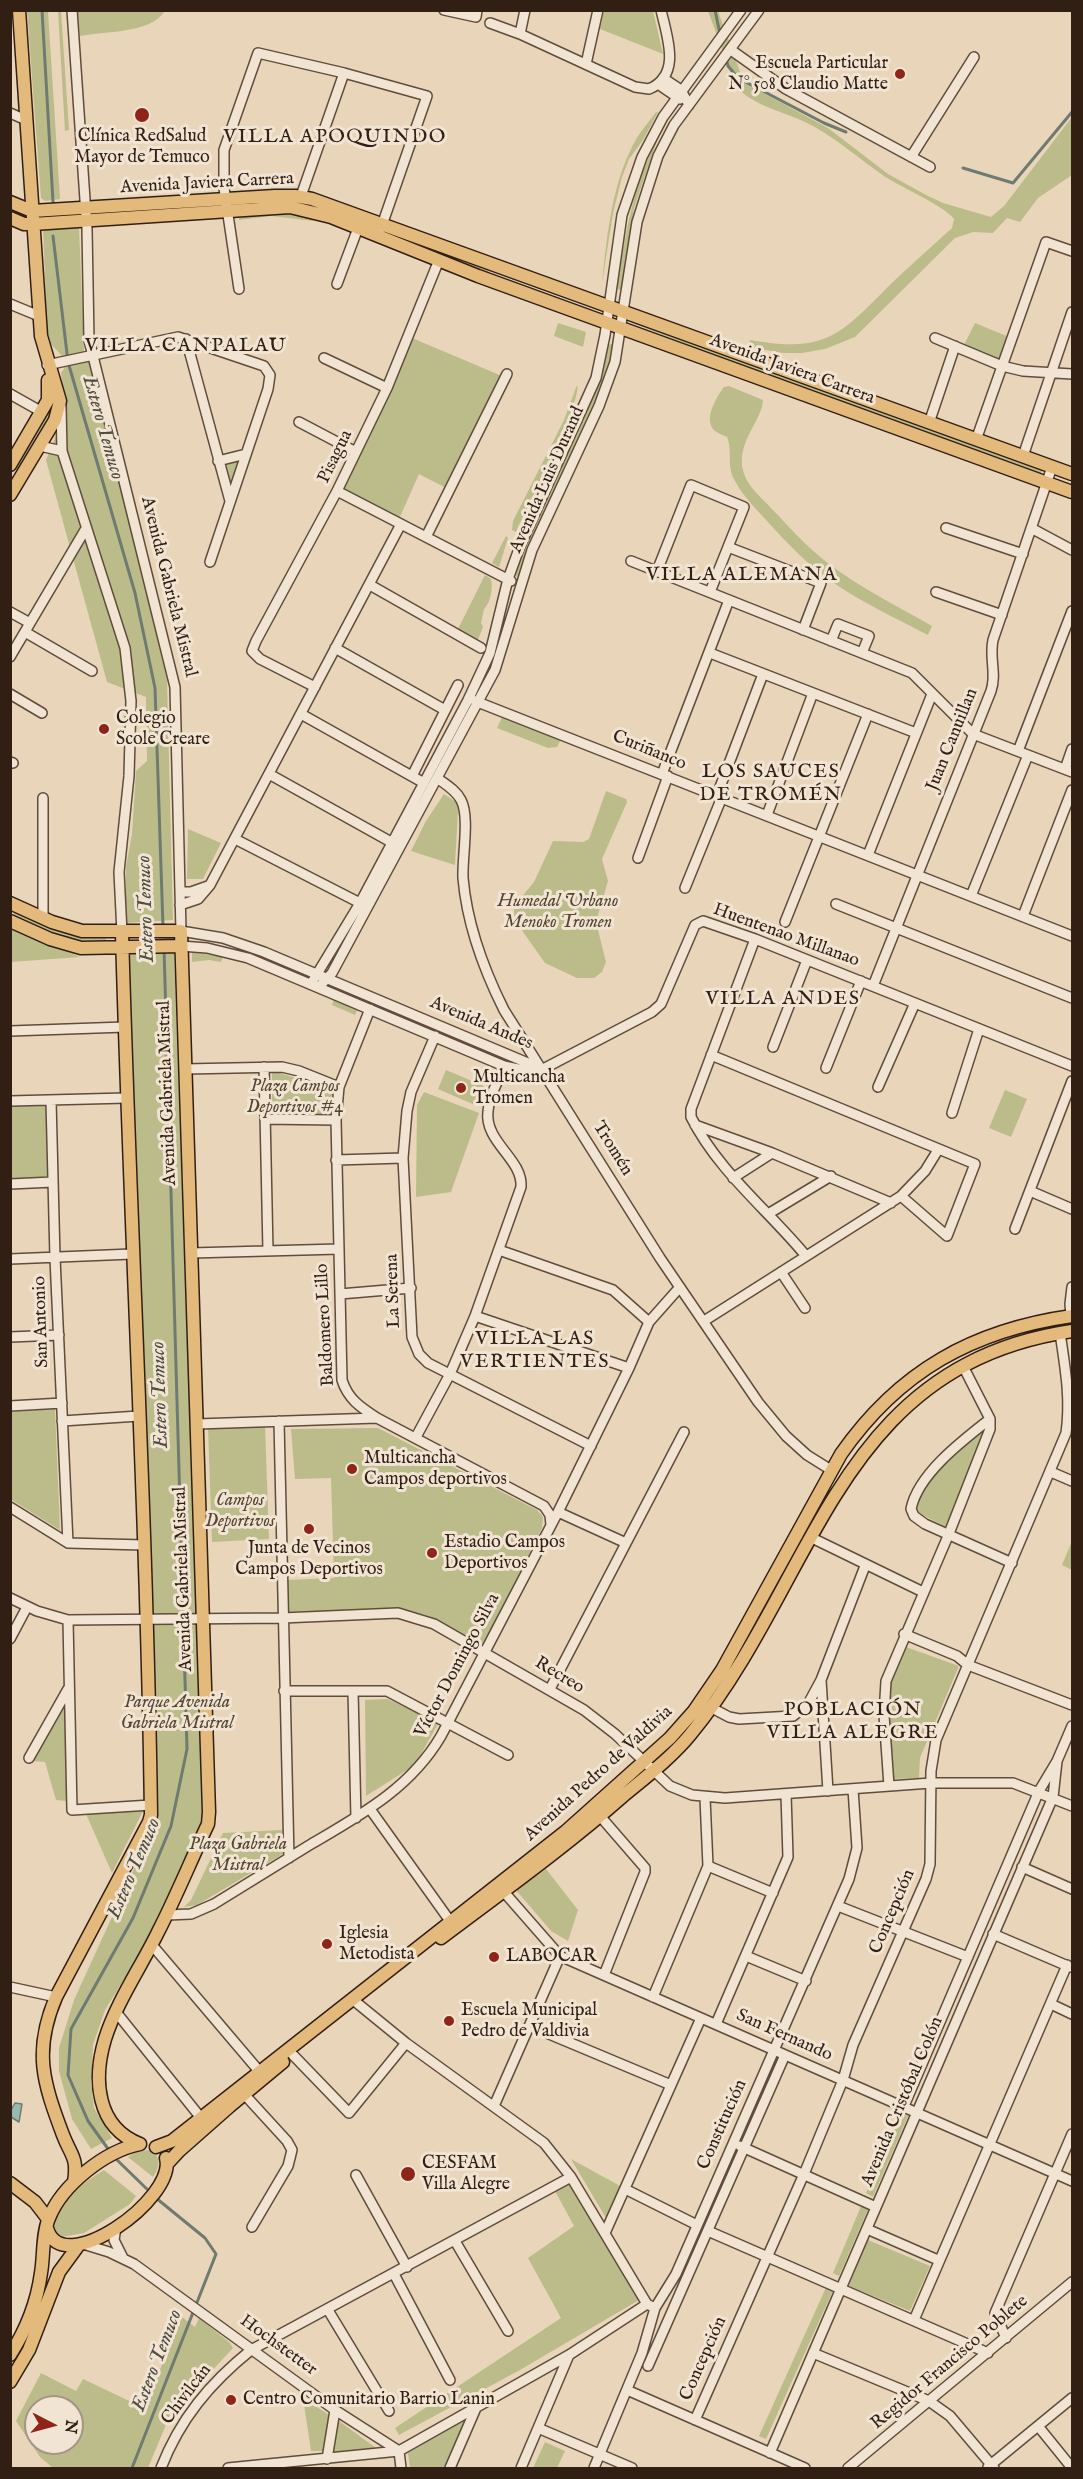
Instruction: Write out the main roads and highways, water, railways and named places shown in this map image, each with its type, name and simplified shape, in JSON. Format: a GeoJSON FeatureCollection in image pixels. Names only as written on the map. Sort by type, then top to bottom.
{"type":"FeatureCollection","features":[{"type":"Feature","properties":{"kind":"main road"},"geometry":{"type":"LineString","coordinates":[[10,495],[16,475],[40,446],[56,420],[60,401],[52,364],[41,336],[19,10]]}},
{"type":"Feature","properties":{"kind":"main road","name":"Avenida Javiera Carrera"},"geometry":{"type":"LineString","coordinates":[[10,202],[33,218],[87,221],[301,196],[439,260],[498,283],[1072,492]]}},
{"type":"Feature","properties":{"kind":"main road","name":"Avenida Javiera Carrera"},"geometry":{"type":"LineString","coordinates":[[10,218],[24,224],[33,218],[86,208],[227,206],[297,208],[358,228],[380,231],[503,269],[976,440],[1072,472]]}},
{"type":"Feature","properties":{"kind":"main road"},"geometry":{"type":"LineString","coordinates":[[498,283],[503,269]]}},
{"type":"Feature","properties":{"kind":"main road"},"geometry":{"type":"LineString","coordinates":[[10,465],[42,412],[49,393],[52,364]]}},
{"type":"Feature","properties":{"kind":"main road","name":"Avenida Andes"},"geometry":{"type":"LineString","coordinates":[[11,903],[43,918],[82,931],[122,933],[176,931]]}},
{"type":"Feature","properties":{"kind":"main road","name":"Avenida Andes"},"geometry":{"type":"LineString","coordinates":[[10,921],[71,946],[92,949],[177,946]]}},
{"type":"Feature","properties":{"kind":"main road","name":"Avenida Gabriela Mistral"},"geometry":{"type":"LineString","coordinates":[[140,2144],[121,2135],[107,2117],[102,2105],[102,2051],[116,2012],[167,1915],[207,1824],[209,1812],[200,1620],[197,1424],[185,1069],[176,931]]}},
{"type":"Feature","properties":{"kind":"main road"},"geometry":{"type":"LineString","coordinates":[[74,2182],[73,2153],[51,2103],[44,2068],[42,2045],[46,2021],[56,1997],[149,1822],[150,1805],[147,1621],[126,1098],[122,933]]}},
{"type":"Feature","properties":{"kind":"main road","name":"Avenida Pedro de Valdivia"},"geometry":{"type":"LineString","coordinates":[[10,2382],[29,2350],[59,2272],[80,2245],[116,2227],[148,2200],[166,2174],[167,2164],[244,2094],[357,2003],[504,1893],[600,1816],[649,1766],[714,1684],[831,1470],[852,1439],[876,1410],[904,1384],[937,1361],[994,1334],[1035,1322],[1072,1316]]}},
{"type":"Feature","properties":{"kind":"main road","name":"Avenida Pedro de Valdivia"},"geometry":{"type":"LineString","coordinates":[[156,2147],[172,2141],[450,1921],[649,1766],[684,1742],[741,1660],[836,1493],[864,1452],[908,1404],[933,1384],[963,1366],[1019,1343],[1066,1332]]}},
{"type":"Feature","properties":{"kind":"main road"},"geometry":{"type":"LineString","coordinates":[[831,1470],[840,1470],[864,1452]]}},
{"type":"Feature","properties":{"kind":"main road"},"geometry":{"type":"LineString","coordinates":[[10,2355],[27,2324],[35,2301],[48,2224],[59,2200],[74,2182],[100,2163],[120,2151],[140,2144],[156,2147],[164,2154],[167,2164]]}},
{"type":"Feature","properties":{"kind":"main road"},"geometry":{"type":"LineString","coordinates":[[10,2183],[35,2202],[48,2224],[50,2236],[57,2243],[68,2247],[80,2245]]}},
{"type":"Feature","properties":{"kind":"water"},"geometry":{"type":"Polygon","coordinates":[[[15,2103],[22,2104],[19,2122],[11,2117],[11,2110],[15,2103]]]}},
{"type":"Feature","properties":{"kind":"waterway","name":"Estero Temuco"},"geometry":{"type":"LineString","coordinates":[[42,10],[53,202]]}},
{"type":"Feature","properties":{"kind":"waterway"},"geometry":{"type":"LineString","coordinates":[[715,10],[720,34]]}},
{"type":"Feature","properties":{"kind":"waterway"},"geometry":{"type":"LineString","coordinates":[[726,58],[728,66],[738,78],[846,132]]}},
{"type":"Feature","properties":{"kind":"waterway"},"geometry":{"type":"LineString","coordinates":[[963,168],[1013,183],[1072,112]]}},
{"type":"Feature","properties":{"kind":"waterway","name":"Estero Temuco"},"geometry":{"type":"LineString","coordinates":[[53,236],[68,362],[135,593],[155,688],[163,927]]}},
{"type":"Feature","properties":{"kind":"waterway","name":"Estero Temuco"},"geometry":{"type":"LineString","coordinates":[[111,2153],[88,2121],[68,2075],[71,2029],[133,1918],[171,1826],[187,1749],[164,948]]}},
{"type":"Feature","properties":{"kind":"waterway","name":"Estero Temuco"},"geometry":{"type":"LineString","coordinates":[[115,2158],[151,2193]]}},
{"type":"Feature","properties":{"kind":"waterway","name":"Estero Temuco"},"geometry":{"type":"LineString","coordinates":[[132,2468],[216,2254],[205,2238],[156,2198]]}},
{"type":"Feature","properties":{"kind":"place","name":"Escuela Particular N° 508 Claudio Matte"},"geometry":{"type":"Point","coordinates":[900,74]}},
{"type":"Feature","properties":{"kind":"place","name":"Clínica RedSalud Mayor de Temuco"},"geometry":{"type":"Point","coordinates":[142,115]}},
{"type":"Feature","properties":{"kind":"place","name":"Colegio Scole Creare"},"geometry":{"type":"Point","coordinates":[104,729]}},
{"type":"Feature","properties":{"kind":"place","name":"Multicancha Tromen"},"geometry":{"type":"Point","coordinates":[461,1088]}},
{"type":"Feature","properties":{"kind":"place","name":"Multicancha Campos deportivos"},"geometry":{"type":"Point","coordinates":[352,1469]}},
{"type":"Feature","properties":{"kind":"place","name":"Junta de Vecinos Campos Deportivos"},"geometry":{"type":"Point","coordinates":[309,1529]}},
{"type":"Feature","properties":{"kind":"place","name":"Estadio Campos Deportivos"},"geometry":{"type":"Point","coordinates":[432,1553]}},
{"type":"Feature","properties":{"kind":"place","name":"Iglesia Metodista"},"geometry":{"type":"Point","coordinates":[327,1944]}},
{"type":"Feature","properties":{"kind":"place","name":"LABOCAR"},"geometry":{"type":"Point","coordinates":[494,1957]}},
{"type":"Feature","properties":{"kind":"place","name":"Escuela Municipal Pedro de Valdivia"},"geometry":{"type":"Point","coordinates":[449,2021]}},
{"type":"Feature","properties":{"kind":"place","name":"CESFAM Villa Alegre"},"geometry":{"type":"Point","coordinates":[408,2174]}},
{"type":"Feature","properties":{"kind":"place","name":"Centro Comunitario Barrio Lanin"},"geometry":{"type":"Point","coordinates":[231,2400]}},
{"type":"Feature","properties":{"kind":"district","name":"VILLA APOQUINDO"},"geometry":{"type":"Point","coordinates":[335,138]}},
{"type":"Feature","properties":{"kind":"district","name":"VILLA CANPALAU"},"geometry":{"type":"Point","coordinates":[186,347]}},
{"type":"Feature","properties":{"kind":"district","name":"VILLA ALEMANA"},"geometry":{"type":"Point","coordinates":[742,576]}},
{"type":"Feature","properties":{"kind":"district","name":"LOS SAUCES DE TROMÉN"},"geometry":{"type":"Point","coordinates":[771,784]}},
{"type":"Feature","properties":{"kind":"district","name":"VILLA ANDES"},"geometry":{"type":"Point","coordinates":[783,1000]}},
{"type":"Feature","properties":{"kind":"district","name":"VILLA LAS VERTIENTES"},"geometry":{"type":"Point","coordinates":[535,1352]}},
{"type":"Feature","properties":{"kind":"district","name":"POBLACIÓN VILLA ALEGRE"},"geometry":{"type":"Point","coordinates":[853,1722]}},
{"type":"Feature","properties":{"kind":"park label","name":"Humedal Urbano Menoko Tromen"},"geometry":{"type":"Point","coordinates":[558,912]}},
{"type":"Feature","properties":{"kind":"park label","name":"Plaza Campos Deportivos #4"},"geometry":{"type":"Point","coordinates":[295,1097]}},
{"type":"Feature","properties":{"kind":"park label","name":"Campos Deportivos"},"geometry":{"type":"Point","coordinates":[240,1511]}},
{"type":"Feature","properties":{"kind":"park label","name":"Parque Avenida Gabriela Mistral"},"geometry":{"type":"Point","coordinates":[177,1713]}},
{"type":"Feature","properties":{"kind":"park label","name":"Plaza Gabriela Mistral"},"geometry":{"type":"Point","coordinates":[238,1855]}}]}
